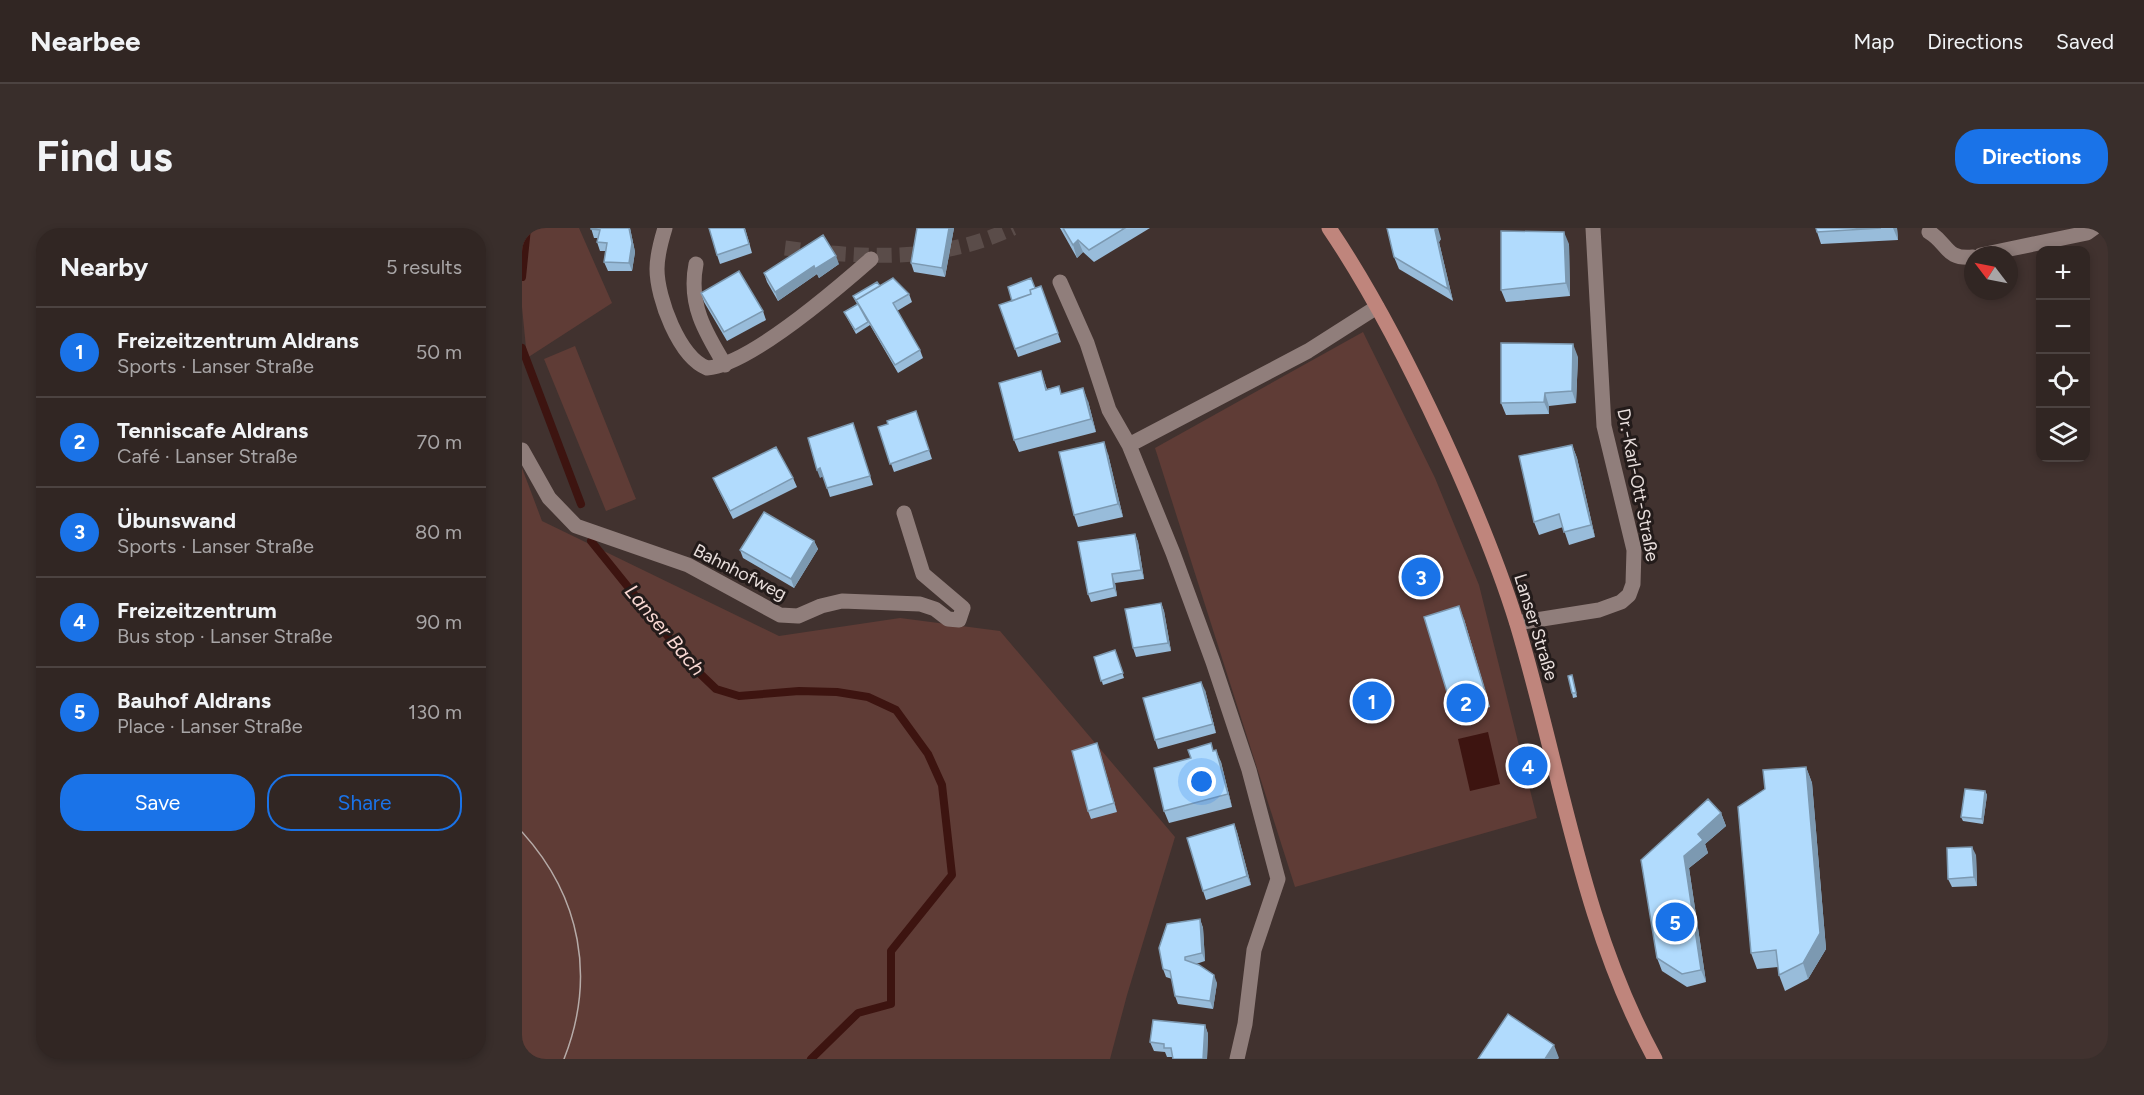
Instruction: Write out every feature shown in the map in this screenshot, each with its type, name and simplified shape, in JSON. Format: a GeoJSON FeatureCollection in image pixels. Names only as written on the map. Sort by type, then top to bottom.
{"type":"FeatureCollection","features":[{"type":"Feature","properties":{"kind":"main road","name":"Lanser Straße"},"geometry":{"type":"LineString","coordinates":[[1329,228],[1377,307],[1423,394],[1470,496],[1517,623],[1592,910],[1641,1034],[1655,1059]]}},
{"type":"Feature","properties":{"kind":"street"},"geometry":{"type":"LineString","coordinates":[[665,228],[657,269],[660,293],[669,318],[694,362],[707,368],[724,365],[799,319],[871,259]]}},
{"type":"Feature","properties":{"kind":"street","name":"Dr.-Karl-Ott-Straße"},"geometry":{"type":"LineString","coordinates":[[1517,623],[1599,610],[1621,602],[1629,596],[1633,584],[1634,550],[1604,426],[1593,228]]}},
{"type":"Feature","properties":{"kind":"street"},"geometry":{"type":"LineString","coordinates":[[2018,247],[2087,233],[2094,228]]}},
{"type":"Feature","properties":{"kind":"street"},"geometry":{"type":"LineString","coordinates":[[1929,232],[1950,252],[1964,256]]}},
{"type":"Feature","properties":{"kind":"street"},"geometry":{"type":"LineString","coordinates":[[696,264],[693,294],[697,315],[724,365]]}},
{"type":"Feature","properties":{"kind":"street"},"geometry":{"type":"LineString","coordinates":[[1060,282],[1087,343],[1109,410],[1129,446],[1173,553],[1213,662],[1249,770],[1278,879],[1254,950],[1245,1024],[1237,1059]]}},
{"type":"Feature","properties":{"kind":"street"},"geometry":{"type":"LineString","coordinates":[[1129,446],[1298,356],[1377,307]]}},
{"type":"Feature","properties":{"kind":"street","name":"Bahnhofweg"},"geometry":{"type":"LineString","coordinates":[[522,450],[549,498],[576,526],[688,565],[780,615],[798,616],[842,601],[920,604],[935,609],[948,619],[959,620],[963,608],[923,574],[904,513]]}},
{"type":"Feature","properties":{"kind":"shaded area"},"geometry":{"type":"Polygon","coordinates":[[[522,228],[579,228],[612,303],[527,358],[522,307],[522,228]]]}},
{"type":"Feature","properties":{"kind":"shaded area"},"geometry":{"type":"Polygon","coordinates":[[[1363,332],[1435,478],[1479,585],[1537,818],[1295,887],[1155,448],[1363,332]]]}},
{"type":"Feature","properties":{"kind":"shaded area"},"geometry":{"type":"Polygon","coordinates":[[[575,346],[636,499],[606,511],[544,359],[575,346]]]}},
{"type":"Feature","properties":{"kind":"shaded area"},"geometry":{"type":"Polygon","coordinates":[[[522,468],[542,521],[779,636],[900,618],[1000,631],[1175,837],[1110,1059],[522,1059],[522,468]]]}},
{"type":"Feature","properties":{"kind":"shaded area"},"geometry":{"type":"Polygon","coordinates":[[[1488,732],[1500,784],[1470,791],[1458,739],[1488,732]]]}},
{"type":"Feature","properties":{"kind":"building"},"geometry":{"type":"Polygon","coordinates":[[[591,228],[629,228],[632,243],[629,263],[604,262],[607,243],[597,242],[600,230],[591,228]]]}},
{"type":"Feature","properties":{"kind":"building"},"geometry":{"type":"Polygon","coordinates":[[[709,228],[744,228],[749,244],[717,255],[709,228]]]}},
{"type":"Feature","properties":{"kind":"building"},"geometry":{"type":"Polygon","coordinates":[[[917,228],[949,228],[942,268],[911,263],[917,228]]]}},
{"type":"Feature","properties":{"kind":"building"},"geometry":{"type":"Polygon","coordinates":[[[1063,228],[1125,228],[1089,250],[1078,240],[1073,245],[1063,228]]]}},
{"type":"Feature","properties":{"kind":"building"},"geometry":{"type":"Polygon","coordinates":[[[1387,228],[1436,228],[1448,289],[1394,257],[1387,228]]]}},
{"type":"Feature","properties":{"kind":"building"},"geometry":{"type":"Polygon","coordinates":[[[1816,228],[1881,228],[1817,232],[1816,228]]]}},
{"type":"Feature","properties":{"kind":"building"},"geometry":{"type":"Polygon","coordinates":[[[1501,231],[1564,232],[1566,283],[1501,290],[1501,231]]]}},
{"type":"Feature","properties":{"kind":"building"},"geometry":{"type":"Polygon","coordinates":[[[823,235],[836,256],[815,269],[814,266],[775,292],[764,273],[823,235]]]}},
{"type":"Feature","properties":{"kind":"building"},"geometry":{"type":"Polygon","coordinates":[[[739,271],[763,311],[724,332],[701,293],[739,271]]]}},
{"type":"Feature","properties":{"kind":"building"},"geometry":{"type":"Polygon","coordinates":[[[893,278],[909,294],[893,303],[920,350],[895,365],[856,300],[893,278]]]}},
{"type":"Feature","properties":{"kind":"building"},"geometry":{"type":"Polygon","coordinates":[[[1031,278],[1035,288],[1030,290],[1031,294],[1012,301],[1008,287],[1031,278]]]}},
{"type":"Feature","properties":{"kind":"building"},"geometry":{"type":"Polygon","coordinates":[[[877,282],[880,286],[856,300],[858,304],[853,296],[877,282]]]}},
{"type":"Feature","properties":{"kind":"building"},"geometry":{"type":"Polygon","coordinates":[[[1041,286],[1058,333],[1015,349],[999,305],[1031,294],[1030,290],[1041,286]]]}},
{"type":"Feature","properties":{"kind":"building"},"geometry":{"type":"Polygon","coordinates":[[[858,304],[868,322],[855,330],[844,312],[858,304]]]}},
{"type":"Feature","properties":{"kind":"building"},"geometry":{"type":"Polygon","coordinates":[[[1501,343],[1573,344],[1572,391],[1545,393],[1544,402],[1501,403],[1501,343]]]}},
{"type":"Feature","properties":{"kind":"building"},"geometry":{"type":"Polygon","coordinates":[[[1041,371],[1046,390],[1059,386],[1061,394],[1083,388],[1091,419],[1014,440],[999,383],[1041,371]]]}},
{"type":"Feature","properties":{"kind":"building"},"geometry":{"type":"Polygon","coordinates":[[[916,411],[929,450],[890,464],[878,427],[888,424],[887,421],[916,411]]]}},
{"type":"Feature","properties":{"kind":"building"},"geometry":{"type":"Polygon","coordinates":[[[853,423],[870,476],[827,488],[820,468],[817,470],[808,438],[853,423]]]}},
{"type":"Feature","properties":{"kind":"building"},"geometry":{"type":"Polygon","coordinates":[[[1104,442],[1118,504],[1074,515],[1059,452],[1104,442]]]}},
{"type":"Feature","properties":{"kind":"building"},"geometry":{"type":"Polygon","coordinates":[[[1572,445],[1591,525],[1564,532],[1559,514],[1534,522],[1519,456],[1572,445]]]}},
{"type":"Feature","properties":{"kind":"building"},"geometry":{"type":"Polygon","coordinates":[[[776,447],[793,478],[730,511],[713,478],[776,447]]]}},
{"type":"Feature","properties":{"kind":"building"},"geometry":{"type":"Polygon","coordinates":[[[764,512],[814,541],[791,579],[740,550],[764,512]]]}},
{"type":"Feature","properties":{"kind":"building"},"geometry":{"type":"Polygon","coordinates":[[[1135,534],[1141,570],[1112,574],[1114,588],[1088,594],[1078,542],[1135,534]]]}},
{"type":"Feature","properties":{"kind":"building"},"geometry":{"type":"Polygon","coordinates":[[[1161,603],[1168,643],[1133,648],[1125,609],[1161,603]]]}},
{"type":"Feature","properties":{"kind":"building"},"geometry":{"type":"Polygon","coordinates":[[[1459,606],[1486,694],[1451,705],[1424,617],[1459,606]]]}},
{"type":"Feature","properties":{"kind":"building"},"geometry":{"type":"Polygon","coordinates":[[[1115,650],[1123,673],[1101,681],[1094,657],[1115,650]]]}},
{"type":"Feature","properties":{"kind":"building"},"geometry":{"type":"Polygon","coordinates":[[[1572,675],[1576,693],[1572,693],[1568,676],[1572,675]]]}},
{"type":"Feature","properties":{"kind":"building"},"geometry":{"type":"Polygon","coordinates":[[[1201,682],[1213,724],[1155,740],[1143,698],[1201,682]]]}},
{"type":"Feature","properties":{"kind":"building"},"geometry":{"type":"Polygon","coordinates":[[[1097,743],[1114,803],[1088,811],[1072,751],[1097,743]]]}},
{"type":"Feature","properties":{"kind":"building"},"geometry":{"type":"Polygon","coordinates":[[[1211,743],[1213,751],[1216,750],[1228,794],[1164,811],[1154,768],[1191,758],[1188,750],[1211,743]]]}},
{"type":"Feature","properties":{"kind":"building"},"geometry":{"type":"Polygon","coordinates":[[[1806,767],[1820,933],[1803,963],[1779,975],[1776,950],[1751,953],[1738,807],[1765,789],[1763,770],[1806,767]]]}},
{"type":"Feature","properties":{"kind":"building"},"geometry":{"type":"Polygon","coordinates":[[[1965,789],[1985,791],[1982,819],[1961,817],[1965,789]]]}},
{"type":"Feature","properties":{"kind":"building"},"geometry":{"type":"Polygon","coordinates":[[[1708,799],[1721,813],[1698,834],[1703,840],[1684,856],[1701,970],[1682,974],[1657,958],[1641,860],[1708,799]]]}},
{"type":"Feature","properties":{"kind":"building"},"geometry":{"type":"Polygon","coordinates":[[[1234,824],[1247,876],[1203,891],[1187,838],[1234,824]]]}},
{"type":"Feature","properties":{"kind":"building"},"geometry":{"type":"Polygon","coordinates":[[[1972,847],[1974,877],[1948,879],[1947,848],[1972,847]]]}},
{"type":"Feature","properties":{"kind":"building"},"geometry":{"type":"Polygon","coordinates":[[[1200,919],[1202,953],[1185,957],[1185,960],[1199,965],[1214,975],[1210,1001],[1175,996],[1170,971],[1163,969],[1159,948],[1167,924],[1200,919]]]}},
{"type":"Feature","properties":{"kind":"building"},"geometry":{"type":"Polygon","coordinates":[[[1508,1014],[1554,1045],[1545,1059],[1478,1059],[1508,1014]]]}},
{"type":"Feature","properties":{"kind":"building"},"geometry":{"type":"Polygon","coordinates":[[[1153,1020],[1205,1025],[1203,1059],[1173,1059],[1171,1048],[1164,1048],[1164,1044],[1150,1042],[1153,1020]]]}},
{"type":"Feature","properties":{"kind":"waterway","name":"Lanser Bach"},"geometry":{"type":"LineString","coordinates":[[522,277],[527,228]]}},
{"type":"Feature","properties":{"kind":"waterway","name":"Lanser Bach"},"geometry":{"type":"LineString","coordinates":[[522,348],[581,504]]}},
{"type":"Feature","properties":{"kind":"waterway","name":"Lanser Bach"},"geometry":{"type":"LineString","coordinates":[[591,541],[691,665],[716,689],[739,696],[799,691],[837,692],[868,697],[896,710],[928,754],[942,785],[952,875],[891,951],[891,1004],[858,1013],[811,1059]]}},
{"type":"Feature","properties":{"kind":"tunnel"},"geometry":{"type":"LineString","coordinates":[[785,248],[844,254],[901,255],[957,247],[1013,228]]}},
{"type":"Feature","properties":{"kind":"tram line"},"geometry":{"type":"LineString","coordinates":[[522,832],[542,857],[558,884],[570,911],[577,940],[580,969],[579,999],[574,1029],[564,1059]]}},
{"type":"Feature","properties":{"kind":"place","name":"Übunswand"},"geometry":{"type":"Point","coordinates":[1421,577]}},
{"type":"Feature","properties":{"kind":"place","name":"Freizeitzentrum Aldrans"},"geometry":{"type":"Point","coordinates":[1372,701]}},
{"type":"Feature","properties":{"kind":"place","name":"Tenniscafe Aldrans"},"geometry":{"type":"Point","coordinates":[1466,703]}},
{"type":"Feature","properties":{"kind":"place","name":"Freizeitzentrum"},"geometry":{"type":"Point","coordinates":[1528,766]}},
{"type":"Feature","properties":{"kind":"place","name":"Bauhof Aldrans"},"geometry":{"type":"Point","coordinates":[1675,922]}}]}
